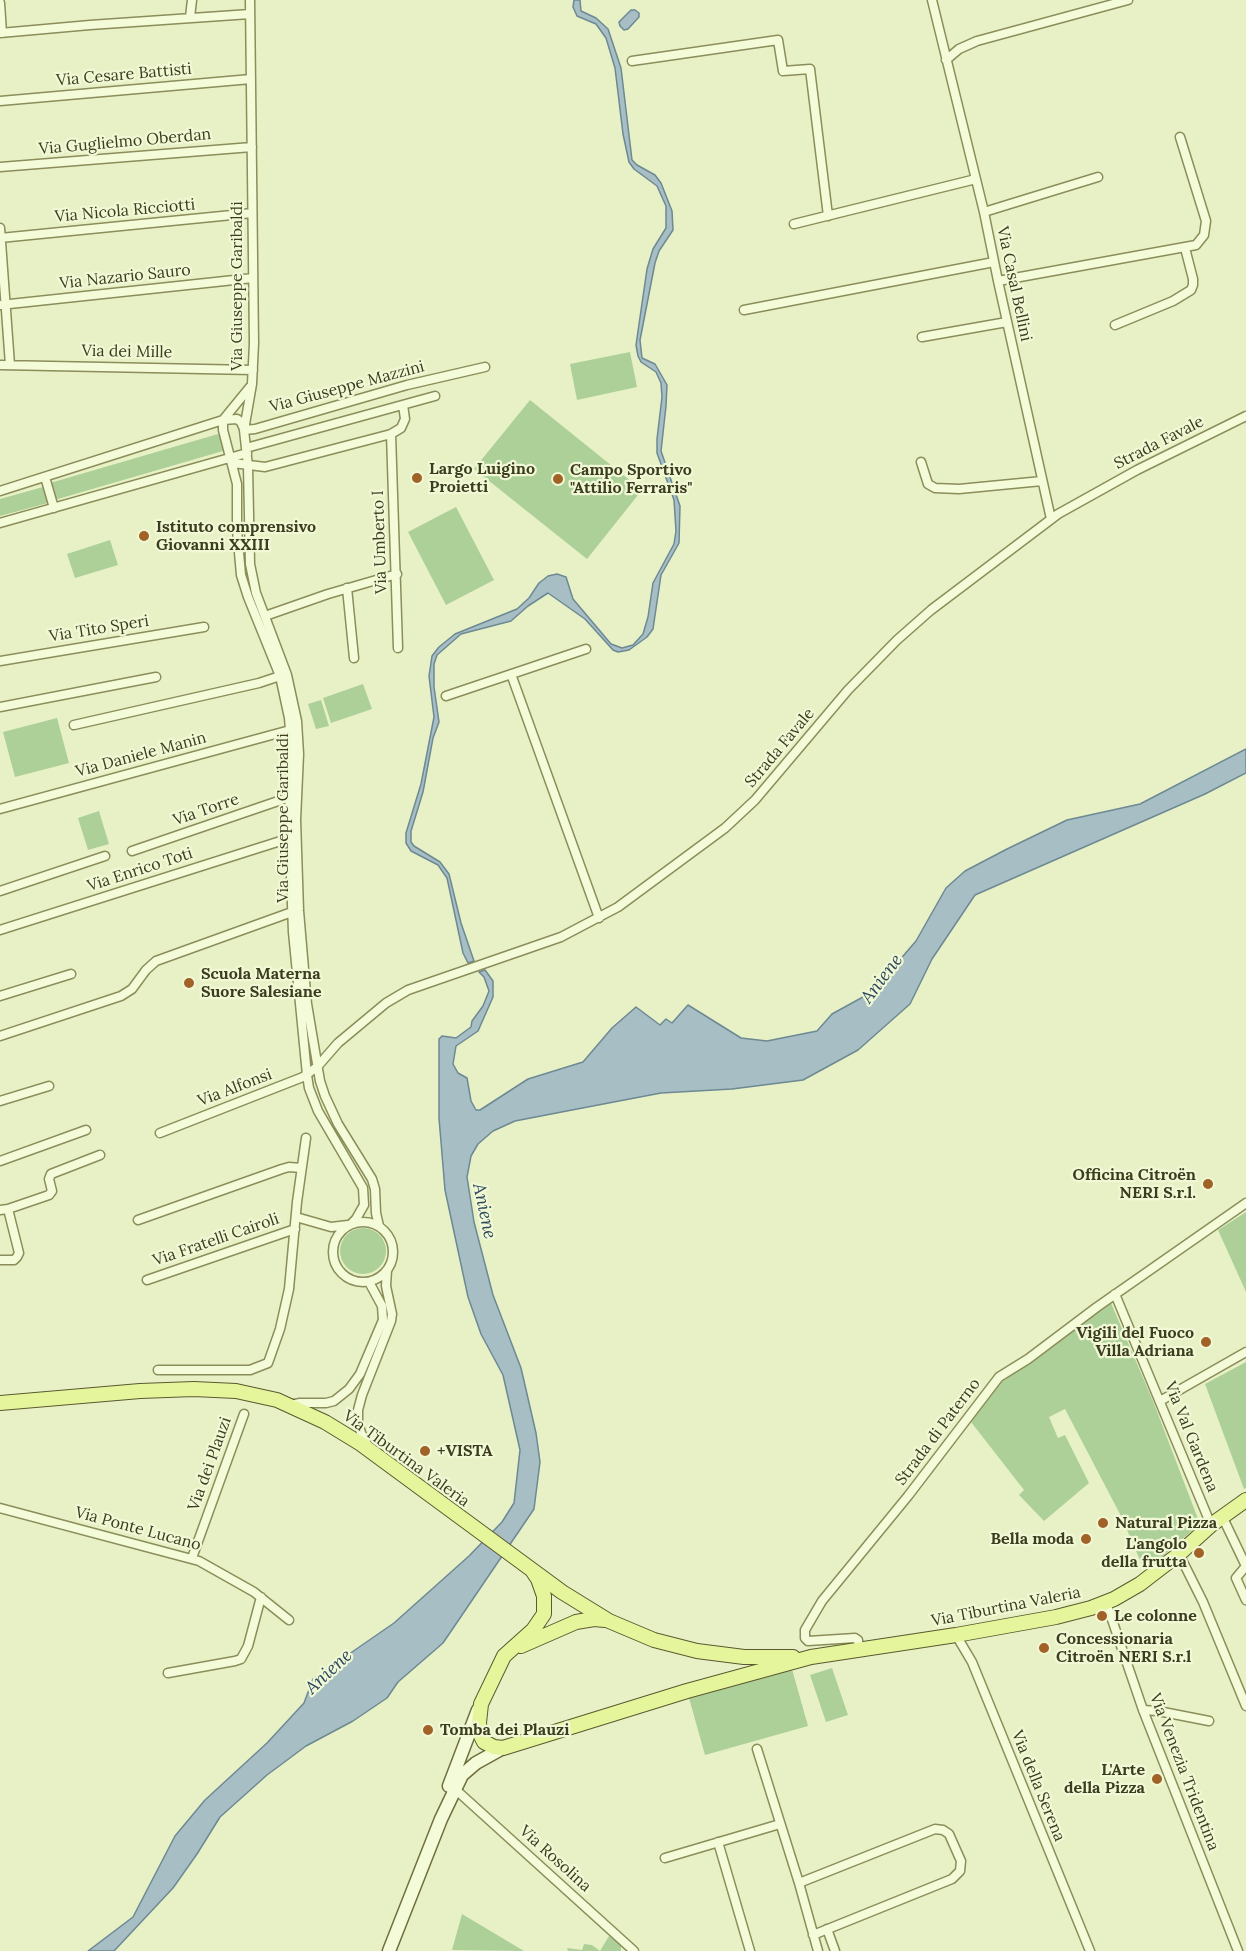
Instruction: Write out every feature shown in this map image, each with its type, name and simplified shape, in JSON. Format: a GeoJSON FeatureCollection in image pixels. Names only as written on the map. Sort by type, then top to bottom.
{"type":"FeatureCollection","features":[{"type":"Feature","properties":{"kind":"main road","name":"Via Tiburtina Valeria"},"geometry":{"type":"LineString","coordinates":[[0,1403],[140,1390],[194,1389],[242,1392],[277,1400],[329,1424],[371,1452],[562,1592],[609,1621],[637,1634],[676,1646],[744,1657],[811,1657]]}},
{"type":"Feature","properties":{"kind":"main road","name":"Via Tiburtina Valeria"},"geometry":{"type":"LineString","coordinates":[[503,1748],[687,1691],[811,1657],[1056,1617],[1106,1602],[1140,1584],[1179,1554],[1222,1516],[1246,1500]]}},
{"type":"Feature","properties":{"kind":"main road"},"geometry":{"type":"LineString","coordinates":[[441,1820],[452,1778],[481,1704],[504,1656],[539,1623],[544,1614],[542,1589],[532,1570]]}},
{"type":"Feature","properties":{"kind":"main road"},"geometry":{"type":"LineString","coordinates":[[504,1656],[576,1622],[594,1619],[609,1621]]}},
{"type":"Feature","properties":{"kind":"main road"},"geometry":{"type":"LineString","coordinates":[[743,1676],[746,1667],[744,1657]]}},
{"type":"Feature","properties":{"kind":"main road"},"geometry":{"type":"LineString","coordinates":[[481,1704],[479,1723],[482,1738],[489,1746],[503,1748]]}},
{"type":"Feature","properties":{"kind":"main road"},"geometry":{"type":"LineString","coordinates":[[390,1951],[441,1820],[462,1775],[482,1758],[503,1748]]}},
{"type":"Feature","properties":{"kind":"street"},"geometry":{"type":"LineString","coordinates":[[190,17],[192,0]]}},
{"type":"Feature","properties":{"kind":"street","name":"Via Giuseppe Garibaldi"},"geometry":{"type":"LineString","coordinates":[[250,0],[253,370],[244,430],[248,466],[250,564],[254,585],[287,675],[298,731],[296,820],[299,911],[307,1004],[317,1067],[322,1090],[335,1118],[372,1179],[380,1226]]}},
{"type":"Feature","properties":{"kind":"street","name":"Via Casal Bellini"},"geometry":{"type":"LineString","coordinates":[[932,0],[984,212],[1051,519]]}},
{"type":"Feature","properties":{"kind":"street"},"geometry":{"type":"LineString","coordinates":[[946,58],[963,46],[977,41],[1128,0]]}},
{"type":"Feature","properties":{"kind":"street"},"geometry":{"type":"LineString","coordinates":[[0,3],[1,33],[250,14]]}},
{"type":"Feature","properties":{"kind":"street"},"geometry":{"type":"LineString","coordinates":[[632,62],[778,40],[783,72],[810,69],[828,216]]}},
{"type":"Feature","properties":{"kind":"street","name":"Via Cesare Battisti"},"geometry":{"type":"LineString","coordinates":[[0,101],[251,79]]}},
{"type":"Feature","properties":{"kind":"street"},"geometry":{"type":"LineString","coordinates":[[998,281],[1185,248],[1199,243],[1206,225],[1180,137]]}},
{"type":"Feature","properties":{"kind":"street","name":"Via Guglielmo Oberdan"},"geometry":{"type":"LineString","coordinates":[[0,167],[252,147]]}},
{"type":"Feature","properties":{"kind":"street"},"geometry":{"type":"LineString","coordinates":[[984,212],[1098,177]]}},
{"type":"Feature","properties":{"kind":"street"},"geometry":{"type":"LineString","coordinates":[[794,225],[976,179]]}},
{"type":"Feature","properties":{"kind":"street","name":"Via Nicola Ricciotti"},"geometry":{"type":"LineString","coordinates":[[1,238],[252,213]]}},
{"type":"Feature","properties":{"kind":"street"},"geometry":{"type":"LineString","coordinates":[[0,228],[3,304],[10,365]]}},
{"type":"Feature","properties":{"kind":"street"},"geometry":{"type":"LineString","coordinates":[[1115,325],[1173,301],[1191,290],[1193,279],[1185,248]]}},
{"type":"Feature","properties":{"kind":"street"},"geometry":{"type":"LineString","coordinates":[[744,310],[994,262]]}},
{"type":"Feature","properties":{"kind":"street","name":"Via Nazario Sauro"},"geometry":{"type":"LineString","coordinates":[[3,304],[253,278]]}},
{"type":"Feature","properties":{"kind":"street"},"geometry":{"type":"LineString","coordinates":[[922,337],[1007,322]]}},
{"type":"Feature","properties":{"kind":"street","name":"Via dei Mille"},"geometry":{"type":"LineString","coordinates":[[0,365],[253,370]]}},
{"type":"Feature","properties":{"kind":"street","name":"Via Giuseppe Mazzini"},"geometry":{"type":"LineString","coordinates":[[244,430],[255,429],[407,385],[484,367]]}},
{"type":"Feature","properties":{"kind":"street","name":"Via Giuseppe Mazzini"},"geometry":{"type":"LineString","coordinates":[[224,420],[252,384]]}},
{"type":"Feature","properties":{"kind":"street"},"geometry":{"type":"LineString","coordinates":[[0,523],[232,460],[246,451],[435,396]]}},
{"type":"Feature","properties":{"kind":"street"},"geometry":{"type":"LineString","coordinates":[[232,460],[248,466],[265,467],[391,434],[401,428],[405,419],[403,405]]}},
{"type":"Feature","properties":{"kind":"street","name":"Strada Favale"},"geometry":{"type":"LineString","coordinates":[[317,1067],[338,1043],[386,1003],[404,992],[499,957],[551,941],[599,918],[632,898],[729,824],[767,788],[848,690],[931,610],[1051,519],[1127,475],[1246,416]]}},
{"type":"Feature","properties":{"kind":"street"},"geometry":{"type":"LineString","coordinates":[[0,491],[224,420],[237,419],[244,430]]}},
{"type":"Feature","properties":{"kind":"street"},"geometry":{"type":"LineString","coordinates":[[224,420],[223,430],[232,460]]}},
{"type":"Feature","properties":{"kind":"street","name":"Via Umberto I"},"geometry":{"type":"LineString","coordinates":[[391,434],[398,648]]}},
{"type":"Feature","properties":{"kind":"street","name":"Via Giuseppe Garibaldi"},"geometry":{"type":"LineString","coordinates":[[232,460],[238,494],[237,530],[241,575],[280,676],[290,730],[292,912],[307,1075],[318,1111],[363,1188],[364,1205],[356,1219],[349,1224]]}},
{"type":"Feature","properties":{"kind":"street"},"geometry":{"type":"LineString","coordinates":[[921,462],[928,484],[936,488],[959,489],[1042,481]]}},
{"type":"Feature","properties":{"kind":"street"},"geometry":{"type":"LineString","coordinates":[[45,477],[54,508]]}},
{"type":"Feature","properties":{"kind":"street"},"geometry":{"type":"LineString","coordinates":[[266,616],[347,588],[397,574]]}},
{"type":"Feature","properties":{"kind":"street"},"geometry":{"type":"LineString","coordinates":[[347,588],[354,658]]}},
{"type":"Feature","properties":{"kind":"street","name":"Via Tito Speri"},"geometry":{"type":"LineString","coordinates":[[0,660],[204,627]]}},
{"type":"Feature","properties":{"kind":"street"},"geometry":{"type":"LineString","coordinates":[[446,696],[586,649]]}},
{"type":"Feature","properties":{"kind":"street"},"geometry":{"type":"LineString","coordinates":[[512,674],[599,918]]}},
{"type":"Feature","properties":{"kind":"street"},"geometry":{"type":"LineString","coordinates":[[74,724],[259,683],[280,676]]}},
{"type":"Feature","properties":{"kind":"street"},"geometry":{"type":"LineString","coordinates":[[0,707],[156,677]]}},
{"type":"Feature","properties":{"kind":"street","name":"Via Daniele Manin"},"geometry":{"type":"LineString","coordinates":[[0,809],[290,730]]}},
{"type":"Feature","properties":{"kind":"street","name":"Via Torre"},"geometry":{"type":"LineString","coordinates":[[132,851],[290,797]]}},
{"type":"Feature","properties":{"kind":"street","name":"Via Enrico Toti"},"geometry":{"type":"LineString","coordinates":[[0,930],[290,838]]}},
{"type":"Feature","properties":{"kind":"street"},"geometry":{"type":"LineString","coordinates":[[0,891],[105,856]]}},
{"type":"Feature","properties":{"kind":"street"},"geometry":{"type":"LineString","coordinates":[[0,1036],[121,996],[132,989],[156,961],[292,912]]}},
{"type":"Feature","properties":{"kind":"street"},"geometry":{"type":"LineString","coordinates":[[0,996],[71,974]]}},
{"type":"Feature","properties":{"kind":"street","name":"Via Alfonsi"},"geometry":{"type":"LineString","coordinates":[[160,1133],[291,1083],[317,1067]]}},
{"type":"Feature","properties":{"kind":"street"},"geometry":{"type":"LineString","coordinates":[[0,1101],[49,1086]]}},
{"type":"Feature","properties":{"kind":"street"},"geometry":{"type":"LineString","coordinates":[[0,1161],[86,1130]]}},
{"type":"Feature","properties":{"kind":"street"},"geometry":{"type":"LineString","coordinates":[[158,1370],[250,1370],[268,1363],[280,1329],[289,1289],[306,1138]]}},
{"type":"Feature","properties":{"kind":"street"},"geometry":{"type":"LineString","coordinates":[[0,1260],[14,1260],[19,1253],[4,1209],[49,1195],[52,1191],[49,1179],[51,1174],[100,1155]]}},
{"type":"Feature","properties":{"kind":"street"},"geometry":{"type":"LineString","coordinates":[[138,1220],[282,1168],[301,1168]]}},
{"type":"Feature","properties":{"kind":"street","name":"Strada di Paterno"},"geometry":{"type":"LineString","coordinates":[[859,1649],[858,1640],[855,1638],[815,1642],[806,1639],[805,1628],[822,1601],[908,1496],[999,1377],[1028,1359],[1115,1294],[1246,1203]]}},
{"type":"Feature","properties":{"kind":"street","name":"Via Fratelli Cairoli"},"geometry":{"type":"LineString","coordinates":[[296,1217],[327,1226],[349,1224]]}},
{"type":"Feature","properties":{"kind":"street"},"geometry":{"type":"LineString","coordinates":[[327,1226],[333,1235],[333,1242],[333,1260],[342,1274],[348,1278],[358,1282],[369,1282],[387,1270],[392,1262],[392,1242],[380,1226],[365,1221],[349,1224],[342,1229],[333,1242]]}},
{"type":"Feature","properties":{"kind":"street","name":"Via Fratelli Cairoli"},"geometry":{"type":"LineString","coordinates":[[147,1280],[295,1229]]}},
{"type":"Feature","properties":{"kind":"street"},"geometry":{"type":"LineString","coordinates":[[371,1452],[361,1433],[358,1410],[391,1321],[392,1314],[386,1286],[387,1270]]}},
{"type":"Feature","properties":{"kind":"street"},"geometry":{"type":"LineString","coordinates":[[289,1405],[334,1401],[349,1389],[360,1374],[383,1320],[382,1306],[369,1282]]}},
{"type":"Feature","properties":{"kind":"street","name":"Via Val Gardena"},"geometry":{"type":"LineString","coordinates":[[1115,1294],[1211,1526]]}},
{"type":"Feature","properties":{"kind":"street"},"geometry":{"type":"LineString","coordinates":[[1160,1401],[1246,1352]]}},
{"type":"Feature","properties":{"kind":"street","name":"Via dei Plauzi"},"geometry":{"type":"LineString","coordinates":[[192,1558],[244,1414]]}},
{"type":"Feature","properties":{"kind":"street","name":"Via Ponte Lucano"},"geometry":{"type":"LineString","coordinates":[[0,1508],[192,1558],[219,1571],[261,1597],[289,1620]]}},
{"type":"Feature","properties":{"kind":"street"},"geometry":{"type":"LineString","coordinates":[[1222,1516],[1246,1566],[1236,1578],[1246,1600]]}},
{"type":"Feature","properties":{"kind":"street"},"geometry":{"type":"LineString","coordinates":[[1179,1554],[1203,1602],[1246,1706]]}},
{"type":"Feature","properties":{"kind":"street"},"geometry":{"type":"LineString","coordinates":[[545,1605],[552,1596],[562,1592]]}},
{"type":"Feature","properties":{"kind":"street"},"geometry":{"type":"LineString","coordinates":[[168,1673],[240,1659],[248,1646],[261,1597]]}},
{"type":"Feature","properties":{"kind":"street","name":"Via Venezia Tridentina"},"geometry":{"type":"LineString","coordinates":[[1106,1602],[1143,1710],[1238,1951]]}},
{"type":"Feature","properties":{"kind":"street","name":"Via della Serena"},"geometry":{"type":"LineString","coordinates":[[956,1635],[972,1662],[1090,1951]]}},
{"type":"Feature","properties":{"kind":"street"},"geometry":{"type":"LineString","coordinates":[[1143,1710],[1209,1721]]}},
{"type":"Feature","properties":{"kind":"street"},"geometry":{"type":"LineString","coordinates":[[756,1749],[818,1951]]}},
{"type":"Feature","properties":{"kind":"street","name":"Via Rosolina"},"geometry":{"type":"LineString","coordinates":[[455,1789],[634,1951]]}},
{"type":"Feature","properties":{"kind":"street"},"geometry":{"type":"LineString","coordinates":[[665,1858],[780,1824]]}},
{"type":"Feature","properties":{"kind":"street"},"geometry":{"type":"LineString","coordinates":[[799,1883],[932,1830],[942,1830],[950,1836],[962,1866],[955,1877],[813,1935]]}},
{"type":"Feature","properties":{"kind":"street"},"geometry":{"type":"LineString","coordinates":[[717,1842],[750,1951]]}},
{"type":"Feature","properties":{"kind":"street"},"geometry":{"type":"LineString","coordinates":[[827,1929],[835,1951]]}},
{"type":"Feature","properties":{"kind":"green space"},"geometry":{"type":"Polygon","coordinates":[[[630,352],[637,387],[577,400],[570,364],[630,352]]]}},
{"type":"Feature","properties":{"kind":"green space","name":"Campo Sportivo \"Attilio Ferraris\""},"geometry":{"type":"Polygon","coordinates":[[[530,400],[642,490],[587,559],[474,469],[530,400]]]}},
{"type":"Feature","properties":{"kind":"green space"},"geometry":{"type":"Polygon","coordinates":[[[218,434],[222,441],[223,451],[58,499],[54,498],[50,483],[218,434]]]}},
{"type":"Feature","properties":{"kind":"green space"},"geometry":{"type":"Polygon","coordinates":[[[43,487],[48,503],[0,516],[0,499],[43,487]]]}},
{"type":"Feature","properties":{"kind":"green space"},"geometry":{"type":"Polygon","coordinates":[[[456,507],[494,580],[446,605],[408,532],[456,507]]]}},
{"type":"Feature","properties":{"kind":"green space"},"geometry":{"type":"Polygon","coordinates":[[[110,540],[118,565],[75,578],[67,554],[110,540]]]}},
{"type":"Feature","properties":{"kind":"green space"},"geometry":{"type":"Polygon","coordinates":[[[363,684],[372,709],[331,723],[323,698],[363,684]]]}},
{"type":"Feature","properties":{"kind":"green space"},"geometry":{"type":"Polygon","coordinates":[[[321,700],[329,726],[316,729],[308,704],[321,700]]]}},
{"type":"Feature","properties":{"kind":"green space"},"geometry":{"type":"Polygon","coordinates":[[[57,718],[69,763],[15,777],[3,732],[57,718]]]}},
{"type":"Feature","properties":{"kind":"green space"},"geometry":{"type":"Polygon","coordinates":[[[99,811],[109,844],[88,850],[78,818],[99,811]]]}},
{"type":"Feature","properties":{"kind":"green space"},"geometry":{"type":"Polygon","coordinates":[[[1246,1212],[1246,1292],[1218,1230],[1246,1212]]]}},
{"type":"Feature","properties":{"kind":"green space"},"geometry":{"type":"Polygon","coordinates":[[[363,1228],[379,1235],[386,1251],[379,1267],[363,1274],[347,1267],[340,1251],[347,1235],[363,1228]]]}},
{"type":"Feature","properties":{"kind":"green space"},"geometry":{"type":"Polygon","coordinates":[[[1111,1303],[1153,1401],[1200,1524],[1155,1563],[1143,1567],[1121,1516],[1065,1409],[1049,1417],[1058,1438],[1065,1435],[1089,1483],[1044,1521],[1019,1495],[1024,1490],[971,1422],[999,1384],[1052,1347],[1102,1307],[1111,1303]]]}},
{"type":"Feature","properties":{"kind":"green space"},"geometry":{"type":"Polygon","coordinates":[[[1246,1362],[1246,1488],[1244,1489],[1205,1384],[1246,1362]]]}},
{"type":"Feature","properties":{"kind":"green space"},"geometry":{"type":"Polygon","coordinates":[[[832,1668],[848,1715],[826,1722],[810,1675],[832,1668]]]}},
{"type":"Feature","properties":{"kind":"green space"},"geometry":{"type":"Polygon","coordinates":[[[792,1669],[808,1726],[705,1755],[689,1698],[792,1669]]]}},
{"type":"Feature","properties":{"kind":"green space"},"geometry":{"type":"Polygon","coordinates":[[[462,1914],[524,1951],[452,1950],[462,1914]]]}},
{"type":"Feature","properties":{"kind":"green space"},"geometry":{"type":"Polygon","coordinates":[[[609,1936],[621,1946],[621,1951],[600,1951],[609,1936]]]}},
{"type":"Feature","properties":{"kind":"green space"},"geometry":{"type":"Polygon","coordinates":[[[584,1944],[592,1945],[600,1951],[568,1951],[567,1948],[582,1950],[584,1944]]]}},
{"type":"Feature","properties":{"kind":"water"},"geometry":{"type":"Polygon","coordinates":[[[574,0],[580,0],[581,11],[596,18],[608,29],[621,68],[632,160],[655,175],[661,183],[672,211],[673,230],[659,251],[655,263],[640,340],[642,358],[655,364],[667,385],[661,451],[680,506],[679,543],[661,575],[653,629],[647,637],[629,650],[618,652],[613,650],[585,619],[548,593],[511,621],[461,634],[437,655],[434,664],[434,687],[439,722],[433,738],[423,792],[411,831],[411,842],[440,862],[449,874],[461,923],[474,961],[468,963],[463,953],[447,878],[438,865],[411,851],[406,843],[406,833],[421,784],[434,717],[429,676],[432,656],[455,634],[517,609],[529,598],[539,583],[548,576],[557,574],[566,577],[573,599],[611,644],[622,648],[633,645],[643,634],[653,583],[674,544],[676,531],[674,500],[657,453],[661,383],[656,372],[641,362],[636,345],[647,269],[653,249],[666,228],[666,206],[657,186],[634,169],[629,162],[623,134],[615,68],[606,38],[596,24],[577,16],[573,7],[574,0]]]}},
{"type":"Feature","properties":{"kind":"water"},"geometry":{"type":"Polygon","coordinates":[[[631,10],[639,13],[639,17],[628,29],[624,30],[619,22],[631,10]]]}},
{"type":"Feature","properties":{"kind":"water","name":"Aniene"},"geometry":{"type":"Polygon","coordinates":[[[1246,749],[1246,773],[1205,794],[975,895],[932,959],[910,1004],[858,1050],[803,1080],[732,1089],[661,1093],[515,1121],[493,1131],[478,1144],[471,1156],[467,1177],[474,1222],[493,1295],[521,1368],[536,1433],[540,1462],[534,1509],[443,1643],[398,1682],[387,1698],[353,1721],[306,1746],[267,1775],[220,1817],[173,1888],[114,1951],[88,1951],[133,1917],[175,1836],[205,1800],[267,1743],[304,1703],[313,1679],[394,1623],[469,1556],[502,1522],[514,1503],[520,1450],[503,1375],[481,1334],[468,1297],[445,1190],[439,1118],[439,1039],[442,1036],[456,1038],[471,1027],[489,991],[484,977],[479,972],[485,970],[493,981],[493,997],[478,1031],[456,1046],[453,1064],[458,1073],[467,1078],[471,1101],[476,1110],[480,1110],[528,1079],[583,1062],[612,1028],[636,1007],[660,1025],[666,1019],[672,1023],[688,1005],[741,1038],[767,1041],[817,1031],[832,1014],[872,992],[916,941],[946,888],[965,871],[1067,820],[1140,804],[1246,749]]]}},
{"type":"Feature","properties":{"kind":"place","name":"Largo Luigino Proietti"},"geometry":{"type":"Point","coordinates":[417,478]}},
{"type":"Feature","properties":{"kind":"place","name":"Campo Sportivo \"Attilio Ferraris\""},"geometry":{"type":"Point","coordinates":[558,479]}},
{"type":"Feature","properties":{"kind":"place","name":"Istituto comprensivo Giovanni XXIII"},"geometry":{"type":"Point","coordinates":[144,536]}},
{"type":"Feature","properties":{"kind":"place","name":"Scuola Materna Suore Salesiane"},"geometry":{"type":"Point","coordinates":[189,983]}},
{"type":"Feature","properties":{"kind":"place","name":"Officina Citroën NERI S.r.l."},"geometry":{"type":"Point","coordinates":[1208,1184]}},
{"type":"Feature","properties":{"kind":"place","name":"Vigili del Fuoco Villa Adriana"},"geometry":{"type":"Point","coordinates":[1206,1342]}},
{"type":"Feature","properties":{"kind":"place","name":"+VISTA"},"geometry":{"type":"Point","coordinates":[425,1451]}},
{"type":"Feature","properties":{"kind":"place","name":"Natural Pizza"},"geometry":{"type":"Point","coordinates":[1103,1523]}},
{"type":"Feature","properties":{"kind":"place","name":"Bella moda"},"geometry":{"type":"Point","coordinates":[1086,1539]}},
{"type":"Feature","properties":{"kind":"place","name":"L'angolo della frutta"},"geometry":{"type":"Point","coordinates":[1199,1553]}},
{"type":"Feature","properties":{"kind":"place","name":"Le colonne"},"geometry":{"type":"Point","coordinates":[1102,1616]}},
{"type":"Feature","properties":{"kind":"place","name":"Concessionaria Citroën NERI S.r.l"},"geometry":{"type":"Point","coordinates":[1044,1648]}},
{"type":"Feature","properties":{"kind":"place","name":"Tomba dei Plauzi"},"geometry":{"type":"Point","coordinates":[428,1730]}},
{"type":"Feature","properties":{"kind":"place","name":"L'Arte della Pizza"},"geometry":{"type":"Point","coordinates":[1157,1779]}}]}
